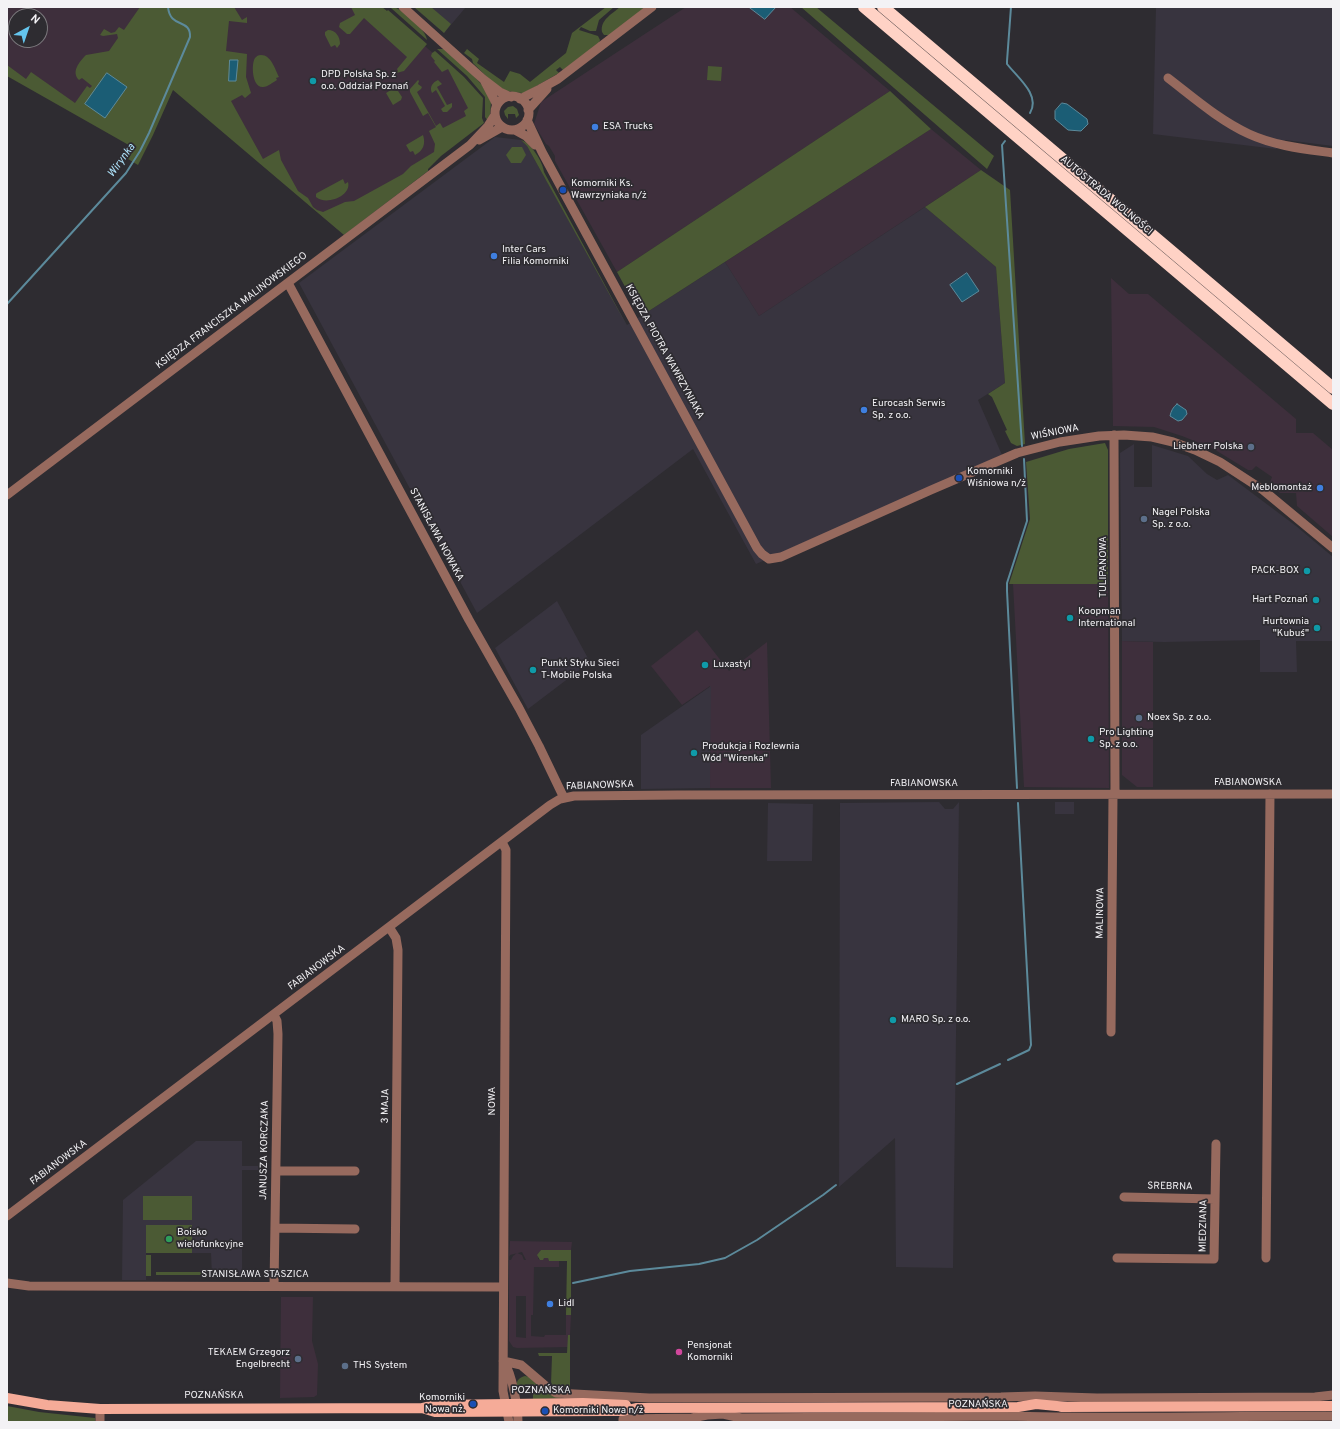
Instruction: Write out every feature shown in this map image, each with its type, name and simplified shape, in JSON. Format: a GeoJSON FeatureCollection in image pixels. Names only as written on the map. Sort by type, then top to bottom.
{"type":"FeatureCollection","features":[{"type":"Feature","properties":{"kind":"highway","name":"AUTOSTRADA WOLNOŚCI"},"geometry":{"type":"LineString","coordinates":[[864,7],[1333,404]]}},
{"type":"Feature","properties":{"kind":"highway","name":"AUTOSTRADA WOLNOŚCI"},"geometry":{"type":"LineString","coordinates":[[883,7],[1333,388]]}},
{"type":"Feature","properties":{"kind":"main road","name":"POZNAŃSKA"},"geometry":{"type":"LineString","coordinates":[[7,1398],[47,1405],[100,1408],[422,1408],[434,1405],[511,1410],[622,1410],[636,1408],[1018,1402],[1036,1410],[1067,1407],[1333,1406]]}},
{"type":"Feature","properties":{"kind":"street"},"geometry":{"type":"LineString","coordinates":[[403,7],[483,79],[500,92],[516,98],[526,105],[528,110],[527,120],[524,125],[515,130],[502,127],[496,120],[495,115],[497,105],[503,99],[516,98],[536,92],[558,79],[652,7]]}},
{"type":"Feature","properties":{"kind":"street"},"geometry":{"type":"LineString","coordinates":[[1168,78],[1212,113],[1249,134],[1290,147],[1333,153]]}},
{"type":"Feature","properties":{"kind":"street"},"geometry":{"type":"LineString","coordinates":[[483,79],[497,105]]}},
{"type":"Feature","properties":{"kind":"street"},"geometry":{"type":"LineString","coordinates":[[528,110],[558,79]]}},
{"type":"Feature","properties":{"kind":"street","name":"KSIĘDZA FRANCISZKA MALINOWSKIEGO"},"geometry":{"type":"LineString","coordinates":[[470,145],[488,126],[495,115]]}},
{"type":"Feature","properties":{"kind":"street","name":"KSIĘDZA PIOTRA WAWRZYNIAKA"},"geometry":{"type":"LineString","coordinates":[[527,120],[542,152],[757,548],[769,559]]}},
{"type":"Feature","properties":{"kind":"street","name":"KSIĘDZA FRANCISZKA MALINOWSKIEGO"},"geometry":{"type":"LineString","coordinates":[[7,495],[470,145],[502,127]]}},
{"type":"Feature","properties":{"kind":"street","name":"KSIĘDZA PIOTRA WAWRZYNIAKA"},"geometry":{"type":"LineString","coordinates":[[515,130],[526,136],[542,152]]}},
{"type":"Feature","properties":{"kind":"street","name":"STANISŁAWA NOWAKA"},"geometry":{"type":"LineString","coordinates":[[288,283],[469,620],[526,720],[564,798]]}},
{"type":"Feature","properties":{"kind":"street","name":"WIŚNIOWA"},"geometry":{"type":"LineString","coordinates":[[769,559],[781,557],[1017,453],[1052,443],[1114,435],[1143,436],[1166,440],[1191,448],[1220,462],[1263,490],[1333,548]]}},
{"type":"Feature","properties":{"kind":"street","name":"TULIPANOWA"},"geometry":{"type":"LineString","coordinates":[[1114,435],[1114,795]]}},
{"type":"Feature","properties":{"kind":"street"},"geometry":{"type":"LineString","coordinates":[[1266,1258],[1270,794]]}},
{"type":"Feature","properties":{"kind":"street","name":"FABIANOWSKA"},"geometry":{"type":"LineString","coordinates":[[7,1216],[554,802],[564,798],[574,796],[678,795],[1333,794]]}},
{"type":"Feature","properties":{"kind":"street","name":"MALINOWA"},"geometry":{"type":"LineString","coordinates":[[1111,1032],[1114,795]]}},
{"type":"Feature","properties":{"kind":"street","name":"NOWA"},"geometry":{"type":"LineString","coordinates":[[502,842],[506,850],[503,1391],[518,1422]]}},
{"type":"Feature","properties":{"kind":"street","name":"3 MAJA"},"geometry":{"type":"LineString","coordinates":[[389,927],[396,938],[398,950],[395,1286]]}},
{"type":"Feature","properties":{"kind":"street","name":"JANUSZA KORCZAKA"},"geometry":{"type":"LineString","coordinates":[[274,1015],[277,1021],[278,1034],[274,1286]]}},
{"type":"Feature","properties":{"kind":"street","name":"MIEDZIANA"},"geometry":{"type":"LineString","coordinates":[[1117,1258],[1214,1259],[1216,1144]]}},
{"type":"Feature","properties":{"kind":"street"},"geometry":{"type":"LineString","coordinates":[[276,1171],[355,1171]]}},
{"type":"Feature","properties":{"kind":"street","name":"SREBRNA"},"geometry":{"type":"LineString","coordinates":[[1124,1197],[1215,1199]]}},
{"type":"Feature","properties":{"kind":"street"},"geometry":{"type":"LineString","coordinates":[[275,1228],[355,1228]]}},
{"type":"Feature","properties":{"kind":"street","name":"STANISŁAWA STASZICA"},"geometry":{"type":"LineString","coordinates":[[7,1283],[30,1286],[503,1287]]}},
{"type":"Feature","properties":{"kind":"street"},"geometry":{"type":"LineString","coordinates":[[503,1361],[521,1365],[551,1390],[556,1393],[568,1394],[649,1398],[1018,1402]]}},
{"type":"Feature","properties":{"kind":"street","name":"POZNAŃSKA"},"geometry":{"type":"LineString","coordinates":[[1018,1402],[1034,1396],[1097,1398],[1333,1395]]}},
{"type":"Feature","properties":{"kind":"street"},"geometry":{"type":"LineString","coordinates":[[100,1408],[100,1422]]}},
{"type":"Feature","properties":{"kind":"street","name":"POZNAŃSKA"},"geometry":{"type":"LineString","coordinates":[[623,1420],[692,1418],[723,1414],[741,1418],[1333,1416]]}},
{"type":"Feature","properties":{"kind":"shaded area"},"geometry":{"type":"Polygon","coordinates":[[[7,7],[153,7],[132,138],[7,76],[7,7]]]}},
{"type":"Feature","properties":{"kind":"shaded area"},"geometry":{"type":"Polygon","coordinates":[[[191,7],[380,7],[457,74],[474,95],[473,126],[337,229],[180,95],[191,7]]]}},
{"type":"Feature","properties":{"kind":"shaded area"},"geometry":{"type":"Polygon","coordinates":[[[414,7],[466,7],[444,33],[414,7]]]}},
{"type":"Feature","properties":{"kind":"shaded area"},"geometry":{"type":"Polygon","coordinates":[[[686,7],[790,7],[890,91],[617,272],[555,161],[555,156],[534,124],[541,102],[686,7]]]}},
{"type":"Feature","properties":{"kind":"shaded area"},"geometry":{"type":"Polygon","coordinates":[[[1156,7],[1333,7],[1333,146],[1285,140],[1276,149],[1153,134],[1156,7]]]}},
{"type":"Feature","properties":{"kind":"shaded area"},"geometry":{"type":"Polygon","coordinates":[[[931,129],[981,170],[759,316],[725,262],[931,129]]]}},
{"type":"Feature","properties":{"kind":"shaded area"},"geometry":{"type":"Polygon","coordinates":[[[495,137],[521,140],[527,146],[627,325],[725,262],[759,316],[925,207],[996,267],[1005,383],[978,400],[1002,455],[756,564],[693,449],[477,613],[299,283],[495,137]]]}},
{"type":"Feature","properties":{"kind":"shaded area"},"geometry":{"type":"Polygon","coordinates":[[[1111,278],[1129,294],[1148,294],[1296,419],[1296,433],[1313,433],[1333,450],[1333,537],[1297,506],[1296,493],[1280,493],[1269,485],[1272,477],[1256,466],[1252,470],[1248,470],[1212,448],[1154,427],[1113,426],[1111,278]]]}},
{"type":"Feature","properties":{"kind":"shaded area","name":"Nagel Polska Sp. z o.o."},"geometry":{"type":"Polygon","coordinates":[[[1134,444],[1134,487],[1152,487],[1152,445],[1188,456],[1207,474],[1217,480],[1228,475],[1296,526],[1333,557],[1333,641],[1296,641],[1297,672],[1260,672],[1260,640],[1164,642],[1122,641],[1120,453],[1134,444]]]}},
{"type":"Feature","properties":{"kind":"shaded area"},"geometry":{"type":"Polygon","coordinates":[[[1013,584],[1108,584],[1109,788],[1024,787],[1013,584]]]}},
{"type":"Feature","properties":{"kind":"shaded area"},"geometry":{"type":"Polygon","coordinates":[[[557,601],[590,662],[528,709],[495,648],[557,601]]]}},
{"type":"Feature","properties":{"kind":"shaded area"},"geometry":{"type":"Polygon","coordinates":[[[697,630],[729,671],[767,642],[771,788],[710,788],[710,686],[682,705],[651,666],[697,630]]]}},
{"type":"Feature","properties":{"kind":"shaded area"},"geometry":{"type":"Polygon","coordinates":[[[1122,641],[1153,642],[1153,787],[1137,787],[1122,775],[1122,641]]]}},
{"type":"Feature","properties":{"kind":"shaded area","name":"Produkcja i Rozlewnia Wód \"Wirenka\""},"geometry":{"type":"Polygon","coordinates":[[[711,686],[710,788],[641,789],[641,735],[711,686]]]}},
{"type":"Feature","properties":{"kind":"shaded area"},"geometry":{"type":"Polygon","coordinates":[[[939,802],[945,809],[953,809],[959,802],[953,1268],[896,1267],[895,1138],[839,1187],[840,803],[939,802]]]}},
{"type":"Feature","properties":{"kind":"shaded area"},"geometry":{"type":"Polygon","coordinates":[[[1055,802],[1074,802],[1074,814],[1055,814],[1055,802]]]}},
{"type":"Feature","properties":{"kind":"shaded area"},"geometry":{"type":"Polygon","coordinates":[[[768,803],[813,804],[812,861],[767,861],[768,803]]]}},
{"type":"Feature","properties":{"kind":"shaded area"},"geometry":{"type":"Polygon","coordinates":[[[196,1141],[242,1141],[242,1166],[263,1166],[263,1170],[242,1170],[242,1276],[212,1276],[211,1253],[146,1253],[146,1280],[122,1280],[123,1200],[196,1141]]]}},
{"type":"Feature","properties":{"kind":"shaded area"},"geometry":{"type":"Polygon","coordinates":[[[510,1241],[572,1242],[571,1250],[541,1250],[538,1259],[543,1260],[543,1258],[548,1258],[549,1261],[559,1261],[559,1267],[534,1267],[533,1315],[531,1315],[531,1336],[544,1337],[545,1335],[566,1335],[566,1315],[571,1315],[568,1347],[517,1348],[513,1347],[509,1341],[509,1260],[511,1260],[516,1253],[510,1255],[509,1257],[510,1241]],[[522,1252],[517,1253],[522,1255],[524,1260],[526,1260],[522,1252]],[[516,1296],[516,1337],[526,1338],[526,1296],[516,1296]]]}},
{"type":"Feature","properties":{"kind":"shaded area","name":"TEKAEM Grzegorz Engelbrecht"},"geometry":{"type":"Polygon","coordinates":[[[281,1297],[313,1297],[312,1341],[318,1364],[317,1395],[314,1397],[280,1398],[281,1297]]]}},
{"type":"Feature","properties":{"kind":"green space"},"geometry":{"type":"Polygon","coordinates":[[[140,7],[234,7],[242,20],[247,17],[247,23],[229,21],[226,51],[247,54],[246,77],[251,93],[245,98],[242,95],[231,101],[263,159],[279,150],[281,160],[298,191],[308,198],[313,207],[317,210],[323,212],[345,202],[354,201],[403,174],[411,166],[434,152],[435,144],[429,131],[436,127],[428,113],[423,116],[410,92],[410,89],[418,80],[418,84],[422,87],[417,92],[436,126],[440,123],[443,128],[466,116],[464,111],[468,108],[448,69],[442,72],[431,56],[435,51],[464,77],[483,98],[482,118],[484,123],[441,156],[428,169],[428,171],[344,235],[173,90],[138,165],[128,159],[134,148],[7,76],[7,65],[26,79],[31,72],[75,103],[87,86],[90,88],[92,86],[82,78],[79,80],[77,77],[76,70],[81,61],[86,55],[109,51],[118,38],[117,34],[100,35],[104,29],[111,33],[115,32],[119,27],[124,30],[140,7]]]}},
{"type":"Feature","properties":{"kind":"green space"},"geometry":{"type":"Polygon","coordinates":[[[351,7],[382,7],[387,11],[388,10],[427,44],[404,71],[396,73],[398,71],[397,69],[407,57],[364,18],[350,34],[347,34],[339,27],[340,23],[355,15],[351,7]]]}},
{"type":"Feature","properties":{"kind":"green space"},"geometry":{"type":"Polygon","coordinates":[[[392,7],[401,11],[413,20],[423,31],[427,40],[391,8],[392,7]]]}},
{"type":"Feature","properties":{"kind":"green space"},"geometry":{"type":"Polygon","coordinates":[[[414,7],[431,7],[451,24],[444,33],[414,7]]]}},
{"type":"Feature","properties":{"kind":"green space"},"geometry":{"type":"Polygon","coordinates":[[[606,7],[614,7],[599,20],[596,31],[590,31],[581,27],[579,30],[598,36],[600,40],[599,43],[563,70],[560,67],[556,70],[559,73],[524,93],[506,91],[492,82],[473,63],[472,59],[464,53],[467,49],[479,59],[477,63],[504,82],[510,71],[520,74],[530,82],[566,53],[572,33],[606,7]]]}},
{"type":"Feature","properties":{"kind":"green space"},"geometry":{"type":"Polygon","coordinates":[[[620,7],[646,7],[609,35],[604,35],[602,32],[603,24],[610,15],[620,7]]]}},
{"type":"Feature","properties":{"kind":"green space"},"geometry":{"type":"Polygon","coordinates":[[[801,7],[816,7],[994,156],[987,169],[801,7]]]}},
{"type":"Feature","properties":{"kind":"green space"},"geometry":{"type":"Polygon","coordinates":[[[328,30],[333,31],[338,36],[340,44],[337,48],[335,45],[331,47],[325,35],[325,32],[328,30]]]}},
{"type":"Feature","properties":{"kind":"green space"},"geometry":{"type":"Polygon","coordinates":[[[437,49],[444,49],[482,85],[491,102],[488,121],[485,117],[485,97],[467,76],[437,49]]]}},
{"type":"Feature","properties":{"kind":"green space"},"geometry":{"type":"Polygon","coordinates":[[[261,55],[270,60],[279,77],[276,78],[277,80],[263,87],[257,84],[253,75],[255,58],[261,55]]]}},
{"type":"Feature","properties":{"kind":"green space"},"geometry":{"type":"Polygon","coordinates":[[[708,66],[722,67],[721,81],[707,80],[708,66]]]}},
{"type":"Feature","properties":{"kind":"green space"},"geometry":{"type":"Polygon","coordinates":[[[438,80],[442,84],[437,87],[447,105],[452,103],[452,107],[447,112],[443,112],[441,109],[445,106],[436,90],[432,93],[431,91],[432,85],[438,80]]]}},
{"type":"Feature","properties":{"kind":"green space"},"geometry":{"type":"Polygon","coordinates":[[[391,90],[398,91],[402,97],[401,100],[393,105],[386,93],[391,90]]]}},
{"type":"Feature","properties":{"kind":"green space"},"geometry":{"type":"Polygon","coordinates":[[[890,91],[931,129],[641,316],[617,272],[890,91]]]}},
{"type":"Feature","properties":{"kind":"green space"},"geometry":{"type":"Polygon","coordinates":[[[513,106],[517,109],[519,115],[516,118],[515,114],[508,114],[508,119],[504,111],[508,107],[513,106]]]}},
{"type":"Feature","properties":{"kind":"green space"},"geometry":{"type":"Polygon","coordinates":[[[423,135],[423,147],[415,155],[413,151],[410,152],[406,145],[423,135]]]}},
{"type":"Feature","properties":{"kind":"green space"},"geometry":{"type":"Polygon","coordinates":[[[521,140],[529,145],[539,158],[544,172],[627,326],[527,146],[521,140]]]}},
{"type":"Feature","properties":{"kind":"green space"},"geometry":{"type":"Polygon","coordinates":[[[512,147],[522,147],[526,155],[521,163],[511,163],[506,155],[512,147]]]}},
{"type":"Feature","properties":{"kind":"green space"},"geometry":{"type":"Polygon","coordinates":[[[981,170],[1010,190],[1025,444],[1017,446],[1011,443],[1005,431],[1007,430],[992,397],[988,394],[1005,383],[996,267],[925,207],[981,170]]]}},
{"type":"Feature","properties":{"kind":"green space"},"geometry":{"type":"Polygon","coordinates":[[[343,179],[345,184],[348,182],[348,187],[346,192],[342,195],[332,200],[320,200],[316,197],[317,193],[343,179]]]}},
{"type":"Feature","properties":{"kind":"green space"},"geometry":{"type":"Polygon","coordinates":[[[1105,443],[1108,450],[1108,584],[1009,584],[1030,519],[1026,462],[1069,449],[1105,443]]]}},
{"type":"Feature","properties":{"kind":"green space"},"geometry":{"type":"Polygon","coordinates":[[[143,1196],[192,1196],[192,1220],[143,1220],[143,1196]]]}},
{"type":"Feature","properties":{"kind":"green space","name":"Boisko wielofunkcyjne"},"geometry":{"type":"Polygon","coordinates":[[[146,1225],[192,1225],[192,1253],[146,1253],[146,1225]]]}},
{"type":"Feature","properties":{"kind":"green space"},"geometry":{"type":"Polygon","coordinates":[[[541,1250],[571,1250],[571,1315],[566,1315],[567,1261],[549,1261],[548,1258],[540,1260],[537,1255],[541,1250]]]}},
{"type":"Feature","properties":{"kind":"green space"},"geometry":{"type":"Polygon","coordinates":[[[146,1255],[151,1255],[151,1276],[146,1276],[146,1255]]]}},
{"type":"Feature","properties":{"kind":"green space"},"geometry":{"type":"Polygon","coordinates":[[[156,1272],[205,1272],[205,1275],[156,1275],[156,1272]]]}},
{"type":"Feature","properties":{"kind":"green space"},"geometry":{"type":"Polygon","coordinates":[[[568,1335],[570,1335],[570,1388],[551,1384],[552,1356],[539,1356],[538,1353],[567,1353],[568,1335]]]}},
{"type":"Feature","properties":{"kind":"green space"},"geometry":{"type":"Polygon","coordinates":[[[525,1376],[529,1377],[543,1390],[518,1389],[516,1385],[517,1382],[520,1378],[525,1376]]]}},
{"type":"Feature","properties":{"kind":"green space"},"geometry":{"type":"Polygon","coordinates":[[[537,1392],[561,1396],[561,1398],[533,1399],[533,1394],[537,1392]]]}},
{"type":"Feature","properties":{"kind":"green space"},"geometry":{"type":"Polygon","coordinates":[[[7,1406],[39,1412],[95,1418],[95,1422],[7,1422],[7,1406]]]}},
{"type":"Feature","properties":{"kind":"water"},"geometry":{"type":"Polygon","coordinates":[[[749,7],[776,7],[765,19],[749,7]]]}},
{"type":"Feature","properties":{"kind":"water"},"geometry":{"type":"Polygon","coordinates":[[[230,60],[238,60],[236,81],[229,81],[230,60]]]}},
{"type":"Feature","properties":{"kind":"water"},"geometry":{"type":"Polygon","coordinates":[[[107,73],[127,87],[105,118],[85,104],[107,73]]]}},
{"type":"Feature","properties":{"kind":"water"},"geometry":{"type":"Polygon","coordinates":[[[1062,103],[1067,104],[1087,119],[1088,124],[1081,131],[1068,130],[1055,119],[1055,111],[1062,103]]]}},
{"type":"Feature","properties":{"kind":"water"},"geometry":{"type":"Polygon","coordinates":[[[967,273],[979,291],[962,302],[950,285],[967,273]]]}},
{"type":"Feature","properties":{"kind":"water"},"geometry":{"type":"Polygon","coordinates":[[[1177,404],[1186,410],[1187,414],[1182,420],[1178,421],[1170,416],[1172,409],[1177,404]]]}},
{"type":"Feature","properties":{"kind":"waterway","name":"Wirynka"},"geometry":{"type":"LineString","coordinates":[[7,304],[126,173],[140,151],[190,37],[187,27],[172,18],[168,7]]}},
{"type":"Feature","properties":{"kind":"waterway"},"geometry":{"type":"LineString","coordinates":[[1011,7],[1007,64],[1022,80],[1030,93],[1033,106],[1030,113]]}},
{"type":"Feature","properties":{"kind":"waterway"},"geometry":{"type":"LineString","coordinates":[[1005,141],[1002,145],[1022,446]]}},
{"type":"Feature","properties":{"kind":"waterway"},"geometry":{"type":"LineString","coordinates":[[1017,788],[1007,583],[1027,521],[1024,459]]}},
{"type":"Feature","properties":{"kind":"waterway"},"geometry":{"type":"LineString","coordinates":[[1008,1060],[1029,1050],[1031,1045],[1018,803]]}},
{"type":"Feature","properties":{"kind":"waterway"},"geometry":{"type":"LineString","coordinates":[[957,1084],[1000,1064]]}},
{"type":"Feature","properties":{"kind":"waterway"},"geometry":{"type":"LineString","coordinates":[[573,1283],[630,1271],[699,1264],[725,1258],[757,1240],[836,1185]]}},
{"type":"Feature","properties":{"kind":"place","name":"DPD Polska Sp. z o.o. Oddział Poznań"},"geometry":{"type":"Point","coordinates":[313,81]}},
{"type":"Feature","properties":{"kind":"place","name":"ESA Trucks"},"geometry":{"type":"Point","coordinates":[595,127]}},
{"type":"Feature","properties":{"kind":"place","name":"Komorniki Ks. Wawrzyniaka n/ż"},"geometry":{"type":"Point","coordinates":[563,190]}},
{"type":"Feature","properties":{"kind":"place","name":"Inter Cars Filia Komorniki"},"geometry":{"type":"Point","coordinates":[494,256]}},
{"type":"Feature","properties":{"kind":"place","name":"Eurocash Serwis Sp. z o.o."},"geometry":{"type":"Point","coordinates":[864,410]}},
{"type":"Feature","properties":{"kind":"place","name":"Liebherr Polska"},"geometry":{"type":"Point","coordinates":[1251,447]}},
{"type":"Feature","properties":{"kind":"place","name":"Komorniki Wiśniowa n/ż"},"geometry":{"type":"Point","coordinates":[959,478]}},
{"type":"Feature","properties":{"kind":"place","name":"Meblomontaż"},"geometry":{"type":"Point","coordinates":[1320,488]}},
{"type":"Feature","properties":{"kind":"place","name":"Nagel Polska Sp. z o.o."},"geometry":{"type":"Point","coordinates":[1144,519]}},
{"type":"Feature","properties":{"kind":"place","name":"PACK-BOX"},"geometry":{"type":"Point","coordinates":[1307,571]}},
{"type":"Feature","properties":{"kind":"place","name":"Hart Poznań"},"geometry":{"type":"Point","coordinates":[1316,600]}},
{"type":"Feature","properties":{"kind":"place","name":"Koopman International"},"geometry":{"type":"Point","coordinates":[1070,618]}},
{"type":"Feature","properties":{"kind":"place","name":"Hurtownia \"Kubuś\""},"geometry":{"type":"Point","coordinates":[1317,628]}},
{"type":"Feature","properties":{"kind":"place","name":"Luxastyl"},"geometry":{"type":"Point","coordinates":[705,665]}},
{"type":"Feature","properties":{"kind":"place","name":"Punkt Styku Sieci T-Mobile Polska"},"geometry":{"type":"Point","coordinates":[533,670]}},
{"type":"Feature","properties":{"kind":"place","name":"Noex Sp. z o.o."},"geometry":{"type":"Point","coordinates":[1139,718]}},
{"type":"Feature","properties":{"kind":"place","name":"Pro Lighting Sp. z o.o."},"geometry":{"type":"Point","coordinates":[1091,739]}},
{"type":"Feature","properties":{"kind":"place","name":"Produkcja i Rozlewnia Wód \"Wirenka\""},"geometry":{"type":"Point","coordinates":[694,753]}},
{"type":"Feature","properties":{"kind":"place","name":"MARO Sp. z o.o."},"geometry":{"type":"Point","coordinates":[893,1020]}},
{"type":"Feature","properties":{"kind":"place","name":"Boisko wielofunkcyjne"},"geometry":{"type":"Point","coordinates":[169,1239]}},
{"type":"Feature","properties":{"kind":"place","name":"Lidl"},"geometry":{"type":"Point","coordinates":[550,1304]}},
{"type":"Feature","properties":{"kind":"place","name":"Pensjonat Komorniki"},"geometry":{"type":"Point","coordinates":[679,1352]}},
{"type":"Feature","properties":{"kind":"place","name":"TEKAEM Grzegorz Engelbrecht"},"geometry":{"type":"Point","coordinates":[298,1359]}},
{"type":"Feature","properties":{"kind":"place","name":"THS System"},"geometry":{"type":"Point","coordinates":[345,1366]}},
{"type":"Feature","properties":{"kind":"place","name":"Komorniki Nowa nż."},"geometry":{"type":"Point","coordinates":[473,1404]}},
{"type":"Feature","properties":{"kind":"place","name":"Komorniki Nowa n/ż"},"geometry":{"type":"Point","coordinates":[545,1411]}}]}
